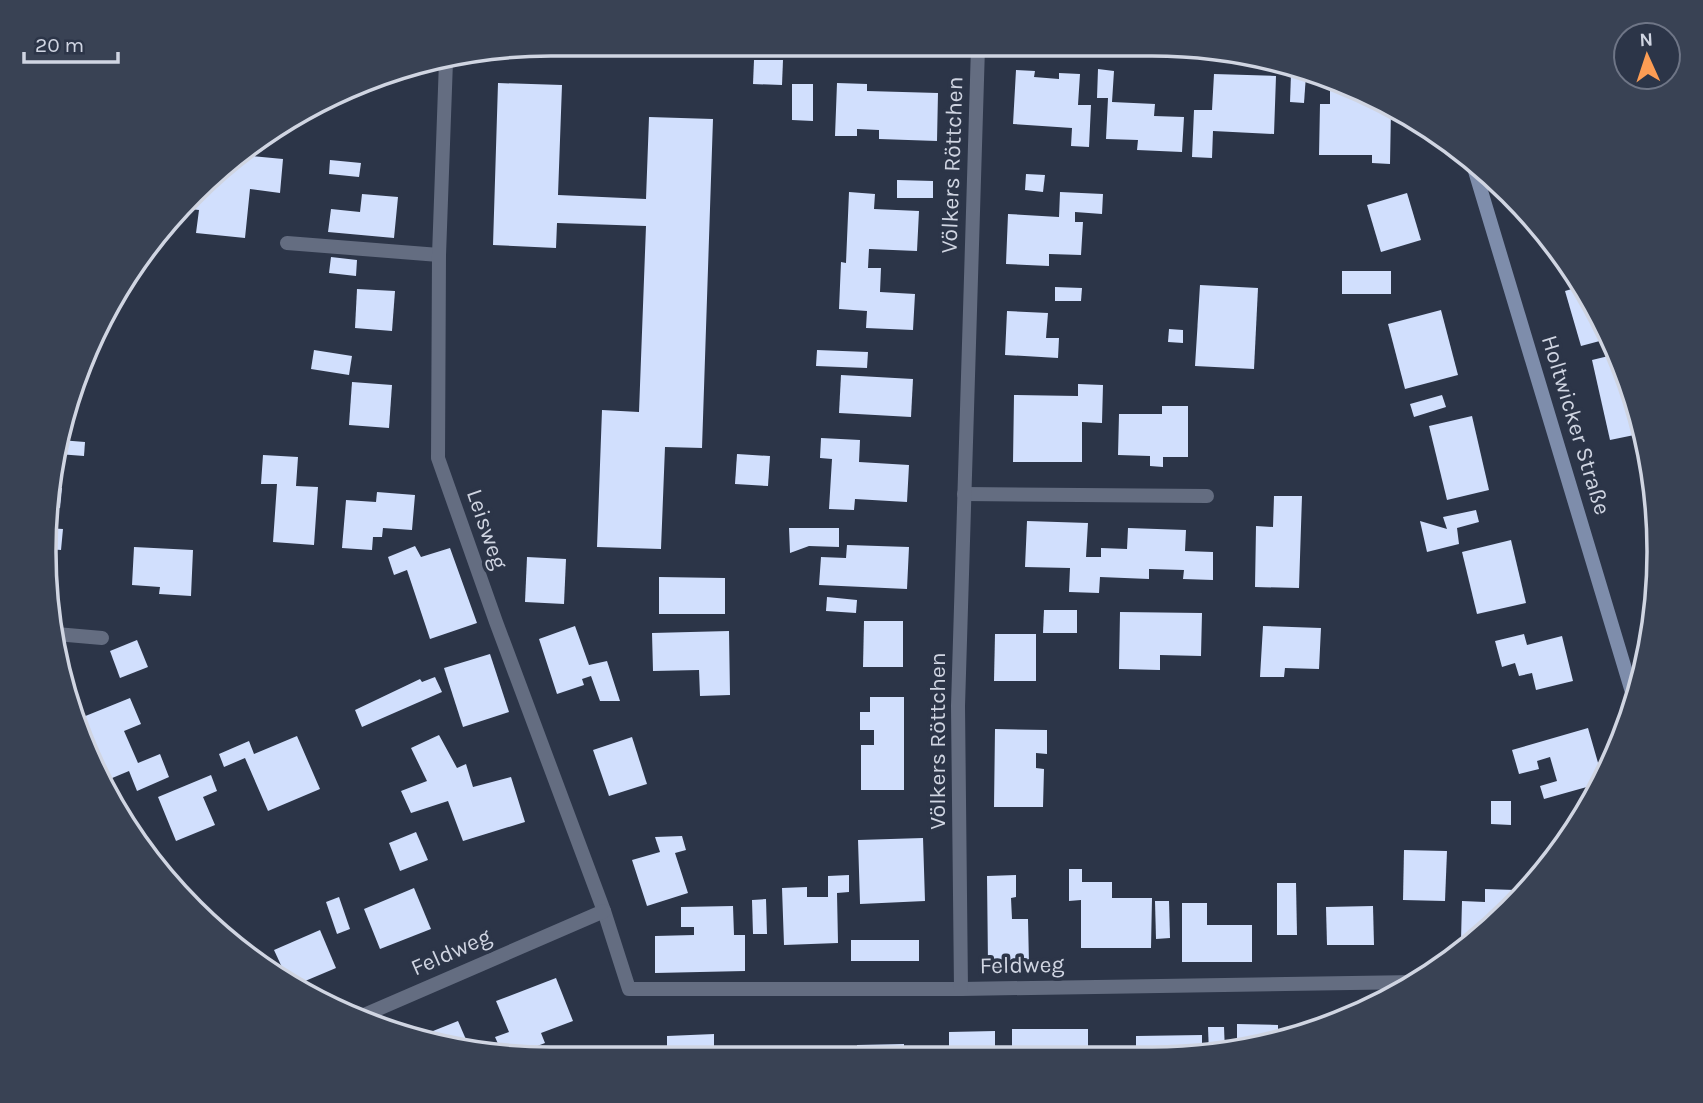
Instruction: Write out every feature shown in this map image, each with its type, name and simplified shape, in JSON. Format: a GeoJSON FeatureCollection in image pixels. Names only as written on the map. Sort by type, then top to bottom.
{"type":"FeatureCollection","features":[{"type":"Feature","properties":{"kind":"main road","name":"Holtwicker Straße"},"geometry":{"type":"LineString","coordinates":[[1477,178],[1629,683]]}},
{"type":"Feature","properties":{"kind":"street","name":"Völkers Röttchen"},"geometry":{"type":"LineString","coordinates":[[961,989],[958,706],[978,56]]}},
{"type":"Feature","properties":{"kind":"street","name":"Leisweg"},"geometry":{"type":"LineString","coordinates":[[446,68],[439,255],[438,458],[604,911],[629,989]]}},
{"type":"Feature","properties":{"kind":"street"},"geometry":{"type":"LineString","coordinates":[[287,243],[439,255]]}},
{"type":"Feature","properties":{"kind":"street"},"geometry":{"type":"LineString","coordinates":[[964,495],[1207,496]]}},
{"type":"Feature","properties":{"kind":"street"},"geometry":{"type":"LineString","coordinates":[[63,635],[102,638]]}},
{"type":"Feature","properties":{"kind":"street","name":"Feldweg"},"geometry":{"type":"LineString","coordinates":[[370,1012],[604,911]]}},
{"type":"Feature","properties":{"kind":"street","name":"Feldweg"},"geometry":{"type":"LineString","coordinates":[[629,989],[961,989],[1397,982]]}},
{"type":"Feature","properties":{"kind":"building"},"geometry":{"type":"Polygon","coordinates":[[[754,60],[783,60],[782,85],[753,84],[754,60]]]}},
{"type":"Feature","properties":{"kind":"building"},"geometry":{"type":"Polygon","coordinates":[[[1098,69],[1114,71],[1112,102],[1155,104],[1154,116],[1184,117],[1182,152],[1137,150],[1138,140],[1106,139],[1108,98],[1097,98],[1098,69]]]}},
{"type":"Feature","properties":{"kind":"building"},"geometry":{"type":"Polygon","coordinates":[[[1016,70],[1035,71],[1034,77],[1059,79],[1059,73],[1080,74],[1078,105],[1091,105],[1089,147],[1071,146],[1072,128],[1013,124],[1016,70]]]}},
{"type":"Feature","properties":{"kind":"building"},"geometry":{"type":"Polygon","coordinates":[[[1214,74],[1276,76],[1274,134],[1213,131],[1212,158],[1192,157],[1194,110],[1212,110],[1214,74]]]}},
{"type":"Feature","properties":{"kind":"building"},"geometry":{"type":"Polygon","coordinates":[[[1291,76],[1306,80],[1304,103],[1290,102],[1291,76]]]}},
{"type":"Feature","properties":{"kind":"building"},"geometry":{"type":"Polygon","coordinates":[[[498,83],[562,85],[558,195],[646,199],[649,117],[713,119],[702,448],[665,447],[661,549],[597,547],[602,410],[639,412],[646,226],[557,223],[556,248],[493,245],[498,83]]]}},
{"type":"Feature","properties":{"kind":"building"},"geometry":{"type":"Polygon","coordinates":[[[837,83],[867,84],[867,91],[938,93],[937,141],[879,139],[879,130],[857,129],[857,136],[835,136],[837,83]]]}},
{"type":"Feature","properties":{"kind":"building"},"geometry":{"type":"Polygon","coordinates":[[[792,84],[813,84],[813,121],[792,120],[792,84]]]}},
{"type":"Feature","properties":{"kind":"building"},"geometry":{"type":"Polygon","coordinates":[[[1330,90],[1391,118],[1390,164],[1372,163],[1372,155],[1319,155],[1320,104],[1330,104],[1330,90]]]}},
{"type":"Feature","properties":{"kind":"building"},"geometry":{"type":"Polygon","coordinates":[[[253,156],[283,159],[280,193],[250,189],[245,238],[196,233],[199,210],[193,209],[253,156]]]}},
{"type":"Feature","properties":{"kind":"building"},"geometry":{"type":"Polygon","coordinates":[[[330,160],[361,163],[359,177],[329,174],[330,160]]]}},
{"type":"Feature","properties":{"kind":"building"},"geometry":{"type":"Polygon","coordinates":[[[1026,174],[1045,175],[1043,192],[1025,190],[1026,174]]]}},
{"type":"Feature","properties":{"kind":"building"},"geometry":{"type":"Polygon","coordinates":[[[897,180],[933,181],[933,198],[897,198],[897,180]]]}},
{"type":"Feature","properties":{"kind":"building"},"geometry":{"type":"Polygon","coordinates":[[[849,192],[875,194],[874,209],[919,211],[917,251],[869,249],[868,268],[881,268],[880,292],[915,294],[913,330],[866,328],[867,311],[839,309],[841,262],[846,263],[849,192]]]}},
{"type":"Feature","properties":{"kind":"building"},"geometry":{"type":"Polygon","coordinates":[[[1060,192],[1103,194],[1102,214],[1075,212],[1075,222],[1083,222],[1081,255],[1049,254],[1049,266],[1006,264],[1008,214],[1059,217],[1060,192]]]}},
{"type":"Feature","properties":{"kind":"building"},"geometry":{"type":"Polygon","coordinates":[[[1407,193],[1421,240],[1381,252],[1367,205],[1407,193]]]}},
{"type":"Feature","properties":{"kind":"building"},"geometry":{"type":"Polygon","coordinates":[[[362,194],[398,197],[394,238],[328,232],[331,209],[360,212],[362,194]]]}},
{"type":"Feature","properties":{"kind":"building"},"geometry":{"type":"Polygon","coordinates":[[[331,257],[357,260],[356,276],[329,273],[331,257]]]}},
{"type":"Feature","properties":{"kind":"building"},"geometry":{"type":"Polygon","coordinates":[[[1342,271],[1391,271],[1391,294],[1342,294],[1342,271]]]}},
{"type":"Feature","properties":{"kind":"building"},"geometry":{"type":"Polygon","coordinates":[[[1200,285],[1258,288],[1254,369],[1195,366],[1200,285]]]}},
{"type":"Feature","properties":{"kind":"building"},"geometry":{"type":"Polygon","coordinates":[[[1055,287],[1082,288],[1081,301],[1055,301],[1055,287]]]}},
{"type":"Feature","properties":{"kind":"building"},"geometry":{"type":"Polygon","coordinates":[[[357,289],[395,291],[392,331],[355,328],[357,289]]]}},
{"type":"Feature","properties":{"kind":"building"},"geometry":{"type":"Polygon","coordinates":[[[1571,289],[1600,341],[1581,346],[1565,291],[1571,289]]]}},
{"type":"Feature","properties":{"kind":"building"},"geometry":{"type":"Polygon","coordinates":[[[1441,310],[1458,375],[1405,389],[1388,324],[1441,310]]]}},
{"type":"Feature","properties":{"kind":"building"},"geometry":{"type":"Polygon","coordinates":[[[1007,311],[1048,313],[1046,338],[1059,338],[1058,358],[1005,355],[1007,311]]]}},
{"type":"Feature","properties":{"kind":"building"},"geometry":{"type":"Polygon","coordinates":[[[1169,329],[1183,330],[1183,343],[1168,342],[1169,329]]]}},
{"type":"Feature","properties":{"kind":"building"},"geometry":{"type":"Polygon","coordinates":[[[314,350],[352,356],[349,375],[311,369],[314,350]]]}},
{"type":"Feature","properties":{"kind":"building"},"geometry":{"type":"Polygon","coordinates":[[[817,350],[868,352],[867,368],[816,366],[817,350]]]}},
{"type":"Feature","properties":{"kind":"building"},"geometry":{"type":"Polygon","coordinates":[[[1607,356],[1621,392],[1633,435],[1610,440],[1592,360],[1607,356]]]}},
{"type":"Feature","properties":{"kind":"building"},"geometry":{"type":"Polygon","coordinates":[[[841,375],[913,379],[911,417],[839,413],[841,375]]]}},
{"type":"Feature","properties":{"kind":"building"},"geometry":{"type":"Polygon","coordinates":[[[352,382],[392,385],[389,428],[349,425],[352,382]]]}},
{"type":"Feature","properties":{"kind":"building"},"geometry":{"type":"Polygon","coordinates":[[[1078,384],[1103,385],[1102,423],[1082,422],[1082,462],[1013,462],[1014,395],[1078,396],[1078,384]]]}},
{"type":"Feature","properties":{"kind":"building"},"geometry":{"type":"Polygon","coordinates":[[[1442,395],[1446,407],[1414,417],[1410,404],[1442,395]]]}},
{"type":"Feature","properties":{"kind":"building"},"geometry":{"type":"Polygon","coordinates":[[[1162,406],[1188,406],[1188,457],[1163,457],[1163,467],[1150,466],[1150,456],[1118,455],[1119,414],[1162,414],[1162,406]]]}},
{"type":"Feature","properties":{"kind":"building"},"geometry":{"type":"Polygon","coordinates":[[[1472,416],[1489,490],[1447,500],[1429,426],[1472,416]]]}},
{"type":"Feature","properties":{"kind":"building"},"geometry":{"type":"Polygon","coordinates":[[[821,438],[860,440],[859,462],[909,465],[907,502],[855,499],[854,510],[829,509],[832,459],[820,458],[821,438]]]}},
{"type":"Feature","properties":{"kind":"building"},"geometry":{"type":"Polygon","coordinates":[[[69,441],[85,442],[84,456],[66,455],[69,441]]]}},
{"type":"Feature","properties":{"kind":"building"},"geometry":{"type":"Polygon","coordinates":[[[737,454],[770,456],[768,486],[735,484],[737,454]]]}},
{"type":"Feature","properties":{"kind":"building"},"geometry":{"type":"Polygon","coordinates":[[[263,455],[298,457],[296,486],[318,487],[314,545],[273,542],[277,484],[261,484],[263,455]]]}},
{"type":"Feature","properties":{"kind":"building"},"geometry":{"type":"Polygon","coordinates":[[[60,488],[62,488],[58,508],[60,488]]]}},
{"type":"Feature","properties":{"kind":"building"},"geometry":{"type":"Polygon","coordinates":[[[377,492],[415,495],[412,530],[383,528],[382,537],[373,537],[372,550],[342,548],[346,500],[376,502],[377,492]]]}},
{"type":"Feature","properties":{"kind":"building"},"geometry":{"type":"Polygon","coordinates":[[[1274,496],[1302,496],[1299,588],[1255,587],[1256,526],[1273,527],[1274,496]]]}},
{"type":"Feature","properties":{"kind":"building"},"geometry":{"type":"Polygon","coordinates":[[[1476,510],[1479,522],[1457,528],[1459,544],[1427,552],[1420,521],[1447,529],[1443,517],[1476,510]]]}},
{"type":"Feature","properties":{"kind":"building"},"geometry":{"type":"Polygon","coordinates":[[[1027,521],[1088,523],[1086,557],[1101,557],[1101,548],[1127,549],[1128,528],[1186,530],[1185,551],[1213,552],[1213,580],[1183,579],[1184,570],[1149,569],[1149,579],[1100,577],[1099,593],[1069,592],[1070,568],[1025,567],[1027,521]]]}},
{"type":"Feature","properties":{"kind":"building"},"geometry":{"type":"Polygon","coordinates":[[[789,528],[839,528],[839,547],[809,546],[790,553],[789,528]]]}},
{"type":"Feature","properties":{"kind":"building"},"geometry":{"type":"Polygon","coordinates":[[[57,529],[63,529],[61,550],[56,550],[57,529]]]}},
{"type":"Feature","properties":{"kind":"building"},"geometry":{"type":"Polygon","coordinates":[[[1511,540],[1526,603],[1477,614],[1462,552],[1511,540]]]}},
{"type":"Feature","properties":{"kind":"building"},"geometry":{"type":"Polygon","coordinates":[[[847,545],[909,547],[907,589],[819,585],[821,557],[846,558],[847,545]]]}},
{"type":"Feature","properties":{"kind":"building"},"geometry":{"type":"Polygon","coordinates":[[[415,546],[421,557],[450,548],[477,623],[430,639],[407,570],[394,575],[388,557],[415,546]]]}},
{"type":"Feature","properties":{"kind":"building"},"geometry":{"type":"Polygon","coordinates":[[[134,547],[193,550],[191,596],[159,594],[160,587],[132,585],[134,547]]]}},
{"type":"Feature","properties":{"kind":"building"},"geometry":{"type":"Polygon","coordinates":[[[527,557],[566,559],[564,604],[525,602],[527,557]]]}},
{"type":"Feature","properties":{"kind":"building"},"geometry":{"type":"Polygon","coordinates":[[[659,577],[725,578],[725,614],[659,614],[659,577]]]}},
{"type":"Feature","properties":{"kind":"building"},"geometry":{"type":"Polygon","coordinates":[[[827,597],[857,600],[856,613],[826,611],[827,597]]]}},
{"type":"Feature","properties":{"kind":"building"},"geometry":{"type":"Polygon","coordinates":[[[1044,610],[1077,610],[1077,633],[1043,633],[1044,610]]]}},
{"type":"Feature","properties":{"kind":"building"},"geometry":{"type":"Polygon","coordinates":[[[1120,612],[1202,613],[1201,656],[1160,655],[1160,670],[1119,669],[1120,612]]]}},
{"type":"Feature","properties":{"kind":"building"},"geometry":{"type":"Polygon","coordinates":[[[864,621],[903,621],[903,667],[863,667],[864,621]]]}},
{"type":"Feature","properties":{"kind":"building"},"geometry":{"type":"Polygon","coordinates":[[[575,626],[589,665],[607,661],[620,701],[600,701],[591,676],[582,679],[584,685],[557,694],[539,639],[575,626]]]}},
{"type":"Feature","properties":{"kind":"building"},"geometry":{"type":"Polygon","coordinates":[[[1263,626],[1321,628],[1319,669],[1285,668],[1284,677],[1260,677],[1263,626]]]}},
{"type":"Feature","properties":{"kind":"building"},"geometry":{"type":"Polygon","coordinates":[[[729,631],[730,695],[700,696],[699,670],[653,671],[652,633],[729,631]]]}},
{"type":"Feature","properties":{"kind":"building"},"geometry":{"type":"Polygon","coordinates":[[[995,634],[1036,634],[1036,681],[994,681],[995,634]]]}},
{"type":"Feature","properties":{"kind":"building"},"geometry":{"type":"Polygon","coordinates":[[[1524,634],[1527,645],[1562,636],[1573,681],[1536,690],[1532,673],[1519,676],[1515,663],[1502,667],[1495,641],[1524,634]]]}},
{"type":"Feature","properties":{"kind":"building"},"geometry":{"type":"Polygon","coordinates":[[[137,640],[148,667],[120,678],[110,651],[137,640]]]}},
{"type":"Feature","properties":{"kind":"building"},"geometry":{"type":"Polygon","coordinates":[[[490,654],[509,712],[463,727],[444,668],[490,654]]]}},
{"type":"Feature","properties":{"kind":"building"},"geometry":{"type":"Polygon","coordinates":[[[435,677],[442,692],[362,727],[355,710],[420,679],[422,682],[435,677]]]}},
{"type":"Feature","properties":{"kind":"building"},"geometry":{"type":"Polygon","coordinates":[[[870,697],[904,697],[904,790],[861,790],[861,745],[874,745],[874,730],[860,730],[860,712],[870,712],[870,697]]]}},
{"type":"Feature","properties":{"kind":"building"},"geometry":{"type":"Polygon","coordinates":[[[130,698],[141,724],[124,731],[138,763],[160,754],[169,777],[137,791],[129,771],[111,778],[84,716],[130,698]]]}},
{"type":"Feature","properties":{"kind":"building"},"geometry":{"type":"Polygon","coordinates":[[[1588,728],[1599,765],[1588,787],[1544,799],[1540,786],[1557,781],[1550,757],[1537,761],[1539,769],[1519,774],[1512,750],[1588,728]]]}},
{"type":"Feature","properties":{"kind":"building"},"geometry":{"type":"Polygon","coordinates":[[[995,729],[1047,730],[1047,754],[1036,753],[1036,768],[1044,769],[1043,807],[994,807],[995,729]]]}},
{"type":"Feature","properties":{"kind":"building"},"geometry":{"type":"Polygon","coordinates":[[[439,735],[457,768],[466,764],[473,787],[511,777],[525,822],[463,841],[448,801],[411,813],[401,791],[427,781],[411,748],[439,735]]]}},
{"type":"Feature","properties":{"kind":"building"},"geometry":{"type":"Polygon","coordinates":[[[297,736],[320,789],[268,811],[245,758],[224,767],[219,754],[249,741],[254,754],[297,736]]]}},
{"type":"Feature","properties":{"kind":"building"},"geometry":{"type":"Polygon","coordinates":[[[632,737],[647,784],[609,796],[593,750],[632,737]]]}},
{"type":"Feature","properties":{"kind":"building"},"geometry":{"type":"Polygon","coordinates":[[[211,775],[217,791],[203,797],[215,825],[176,841],[158,797],[211,775]]]}},
{"type":"Feature","properties":{"kind":"building"},"geometry":{"type":"Polygon","coordinates":[[[1491,801],[1511,801],[1511,825],[1491,824],[1491,801]]]}},
{"type":"Feature","properties":{"kind":"building"},"geometry":{"type":"Polygon","coordinates":[[[416,832],[428,860],[400,871],[389,843],[416,832]]]}},
{"type":"Feature","properties":{"kind":"building"},"geometry":{"type":"Polygon","coordinates":[[[682,836],[686,850],[675,853],[688,893],[647,906],[632,860],[660,852],[655,837],[682,836]]]}},
{"type":"Feature","properties":{"kind":"building"},"geometry":{"type":"Polygon","coordinates":[[[923,838],[925,901],[860,904],[858,840],[923,838]]]}},
{"type":"Feature","properties":{"kind":"building"},"geometry":{"type":"Polygon","coordinates":[[[1404,850],[1447,851],[1445,901],[1403,900],[1404,850]]]}},
{"type":"Feature","properties":{"kind":"building"},"geometry":{"type":"Polygon","coordinates":[[[1069,869],[1082,869],[1082,882],[1112,882],[1112,898],[1152,898],[1151,948],[1081,948],[1081,900],[1069,901],[1069,869]]]}},
{"type":"Feature","properties":{"kind":"building"},"geometry":{"type":"Polygon","coordinates":[[[849,875],[849,892],[837,893],[838,943],[784,945],[782,888],[807,887],[807,897],[828,897],[828,876],[849,875]]]}},
{"type":"Feature","properties":{"kind":"building"},"geometry":{"type":"Polygon","coordinates":[[[1016,875],[1016,897],[1011,898],[1012,919],[1028,919],[1029,964],[988,965],[987,876],[1016,875]]]}},
{"type":"Feature","properties":{"kind":"building"},"geometry":{"type":"Polygon","coordinates":[[[1277,883],[1296,883],[1297,935],[1277,935],[1277,883]]]}},
{"type":"Feature","properties":{"kind":"building"},"geometry":{"type":"Polygon","coordinates":[[[414,888],[431,929],[380,949],[364,909],[414,888]]]}},
{"type":"Feature","properties":{"kind":"building"},"geometry":{"type":"Polygon","coordinates":[[[1485,889],[1513,890],[1461,938],[1462,901],[1485,902],[1485,889]]]}},
{"type":"Feature","properties":{"kind":"building"},"geometry":{"type":"Polygon","coordinates":[[[339,897],[350,929],[337,934],[326,902],[339,897]]]}},
{"type":"Feature","properties":{"kind":"building"},"geometry":{"type":"Polygon","coordinates":[[[766,899],[767,934],[753,934],[752,900],[766,899]]]}},
{"type":"Feature","properties":{"kind":"building"},"geometry":{"type":"Polygon","coordinates":[[[1155,901],[1169,901],[1170,938],[1156,939],[1155,901]]]}},
{"type":"Feature","properties":{"kind":"building"},"geometry":{"type":"Polygon","coordinates":[[[1182,903],[1207,903],[1207,925],[1252,925],[1252,962],[1182,962],[1182,903]]]}},
{"type":"Feature","properties":{"kind":"building"},"geometry":{"type":"Polygon","coordinates":[[[733,906],[734,935],[745,935],[745,971],[655,973],[655,936],[694,935],[694,927],[681,927],[681,907],[733,906]]]}},
{"type":"Feature","properties":{"kind":"building"},"geometry":{"type":"Polygon","coordinates":[[[1373,906],[1374,945],[1327,945],[1326,907],[1373,906]]]}},
{"type":"Feature","properties":{"kind":"building"},"geometry":{"type":"Polygon","coordinates":[[[320,930],[336,968],[304,981],[282,967],[274,950],[320,930]]]}},
{"type":"Feature","properties":{"kind":"building"},"geometry":{"type":"Polygon","coordinates":[[[851,940],[919,940],[919,961],[851,961],[851,940]]]}},
{"type":"Feature","properties":{"kind":"building"},"geometry":{"type":"Polygon","coordinates":[[[556,978],[573,1021],[541,1033],[545,1043],[536,1047],[498,1044],[495,1037],[509,1032],[496,1001],[556,978]]]}},
{"type":"Feature","properties":{"kind":"building"},"geometry":{"type":"Polygon","coordinates":[[[458,1021],[466,1039],[455,1037],[431,1032],[458,1021]]]}},
{"type":"Feature","properties":{"kind":"building"},"geometry":{"type":"Polygon","coordinates":[[[1237,1024],[1278,1025],[1278,1030],[1237,1039],[1237,1024]]]}},
{"type":"Feature","properties":{"kind":"building"},"geometry":{"type":"Polygon","coordinates":[[[1208,1027],[1224,1027],[1225,1041],[1209,1044],[1208,1027]]]}},
{"type":"Feature","properties":{"kind":"building"},"geometry":{"type":"Polygon","coordinates":[[[1012,1029],[1088,1029],[1088,1047],[1012,1047],[1012,1029]]]}},
{"type":"Feature","properties":{"kind":"building"},"geometry":{"type":"Polygon","coordinates":[[[995,1031],[995,1047],[949,1047],[949,1032],[995,1031]]]}},
{"type":"Feature","properties":{"kind":"building"},"geometry":{"type":"Polygon","coordinates":[[[714,1034],[714,1047],[667,1047],[667,1036],[714,1034]]]}},
{"type":"Feature","properties":{"kind":"building"},"geometry":{"type":"Polygon","coordinates":[[[1202,1035],[1202,1044],[1136,1047],[1136,1036],[1202,1035]]]}},
{"type":"Feature","properties":{"kind":"building"},"geometry":{"type":"Polygon","coordinates":[[[904,1044],[904,1047],[857,1047],[857,1045],[904,1044]]]}}]}
